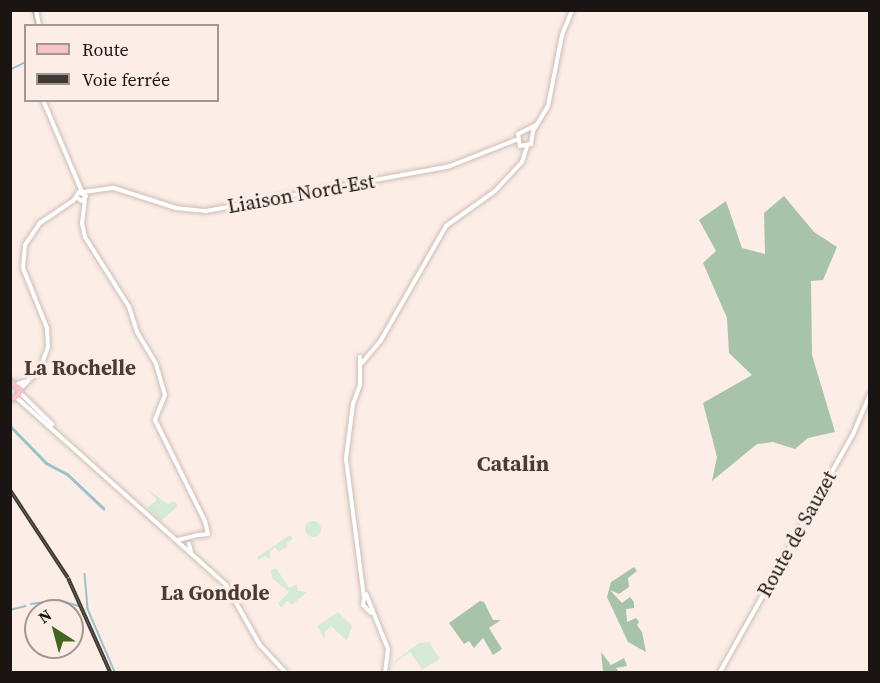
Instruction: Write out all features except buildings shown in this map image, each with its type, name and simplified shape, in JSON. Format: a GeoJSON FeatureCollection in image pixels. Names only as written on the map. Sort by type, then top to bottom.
{"type":"FeatureCollection","features":[{"type":"Feature","properties":{"kind":"main road"},"geometry":{"type":"LineString","coordinates":[[386,672],[388,649],[368,600],[346,459],[361,364],[364,355],[381,340],[446,226],[495,191],[524,158],[521,144],[531,135],[549,102],[561,40],[572,10]]}},
{"type":"Feature","properties":{"kind":"main road"},"geometry":{"type":"LineString","coordinates":[[44,102],[78,184],[84,209],[85,237],[129,307],[136,332],[156,364],[165,395],[156,424],[205,521],[208,532],[192,538],[186,544]]}},
{"type":"Feature","properties":{"kind":"main road","name":"Liaison Nord-Est"},"geometry":{"type":"LineString","coordinates":[[81,196],[94,190],[125,190],[176,208],[206,211],[450,166],[508,145],[521,144],[520,132],[527,131],[536,125]]}},
{"type":"Feature","properties":{"kind":"main road"},"geometry":{"type":"LineString","coordinates":[[527,131],[531,135]]}},
{"type":"Feature","properties":{"kind":"main road"},"geometry":{"type":"LineString","coordinates":[[17,392],[44,364],[48,338],[23,268],[25,245],[34,228],[81,196]]}},
{"type":"Feature","properties":{"kind":"main road"},"geometry":{"type":"LineString","coordinates":[[10,381],[17,392],[173,536],[186,544],[192,553],[229,587],[260,645],[285,672]]}},
{"type":"Feature","properties":{"kind":"main road","name":"Route de Sauzet"},"geometry":{"type":"LineString","coordinates":[[720,672],[854,432],[870,394]]}},
{"type":"Feature","properties":{"kind":"green space"},"geometry":{"type":"Polygon","coordinates":[[[784,196],[814,232],[837,247],[823,280],[811,281],[812,355],[835,432],[808,438],[795,449],[773,442],[757,444],[712,481],[717,457],[703,403],[752,375],[729,353],[727,318],[703,263],[716,251],[699,220],[726,201],[742,248],[765,254],[764,213],[784,196]]]}},
{"type":"Feature","properties":{"kind":"green space"},"geometry":{"type":"Polygon","coordinates":[[[147,489],[168,504],[174,501],[178,506],[161,521],[147,508],[157,500],[147,489]]]}},
{"type":"Feature","properties":{"kind":"green space"},"geometry":{"type":"Polygon","coordinates":[[[310,521],[316,521],[321,529],[319,535],[310,537],[305,532],[305,526],[310,521]]]}},
{"type":"Feature","properties":{"kind":"green space"},"geometry":{"type":"Polygon","coordinates":[[[290,535],[293,539],[286,543],[288,546],[279,552],[275,547],[270,551],[270,560],[266,556],[258,560],[257,557],[290,535]]]}},
{"type":"Feature","properties":{"kind":"green space"},"geometry":{"type":"Polygon","coordinates":[[[634,567],[637,571],[628,578],[629,587],[619,594],[610,590],[622,603],[630,597],[634,602],[634,608],[626,609],[627,622],[636,618],[639,622],[637,625],[642,632],[646,652],[628,642],[607,597],[611,582],[634,567]]]}},
{"type":"Feature","properties":{"kind":"green space"},"geometry":{"type":"Polygon","coordinates":[[[276,568],[289,588],[297,584],[298,591],[307,592],[292,605],[287,601],[281,608],[278,603],[289,592],[272,578],[271,570],[276,568]]]}},
{"type":"Feature","properties":{"kind":"green space"},"geometry":{"type":"Polygon","coordinates":[[[480,601],[484,602],[493,620],[501,620],[489,628],[502,649],[493,655],[483,638],[474,648],[469,641],[464,644],[449,623],[480,601]]]}},
{"type":"Feature","properties":{"kind":"green space"},"geometry":{"type":"Polygon","coordinates":[[[338,612],[352,626],[347,641],[331,626],[325,632],[325,640],[317,626],[338,612]]]}},
{"type":"Feature","properties":{"kind":"green space"},"geometry":{"type":"Polygon","coordinates":[[[429,642],[440,659],[418,672],[422,669],[410,652],[396,662],[391,672],[396,660],[419,643],[429,642]]]}},
{"type":"Feature","properties":{"kind":"green space"},"geometry":{"type":"Polygon","coordinates":[[[601,652],[611,665],[624,658],[627,666],[616,668],[619,672],[603,671],[601,652]]]}},
{"type":"Feature","properties":{"kind":"waterway"},"geometry":{"type":"LineString","coordinates":[[33,10],[36,24]]}},
{"type":"Feature","properties":{"kind":"waterway"},"geometry":{"type":"LineString","coordinates":[[10,70],[24,63]]}},
{"type":"Feature","properties":{"kind":"waterway"},"geometry":{"type":"LineString","coordinates":[[10,426],[46,463],[67,474],[103,508]]}},
{"type":"Feature","properties":{"kind":"waterway"},"geometry":{"type":"LineString","coordinates":[[85,574],[88,609],[115,672]]}},
{"type":"Feature","properties":{"kind":"waterway"},"geometry":{"type":"LineString","coordinates":[[10,610],[24,606]]}},
{"type":"Feature","properties":{"kind":"railway"},"geometry":{"type":"LineString","coordinates":[[10,490],[68,578],[110,672]]}},
{"type":"Feature","properties":{"kind":"district","name":"La Rochelle"},"geometry":{"type":"Point","coordinates":[80,368]}},
{"type":"Feature","properties":{"kind":"district","name":"Catalin"},"geometry":{"type":"Point","coordinates":[513,464]}},
{"type":"Feature","properties":{"kind":"district","name":"La Gondole"},"geometry":{"type":"Point","coordinates":[215,593]}}]}
